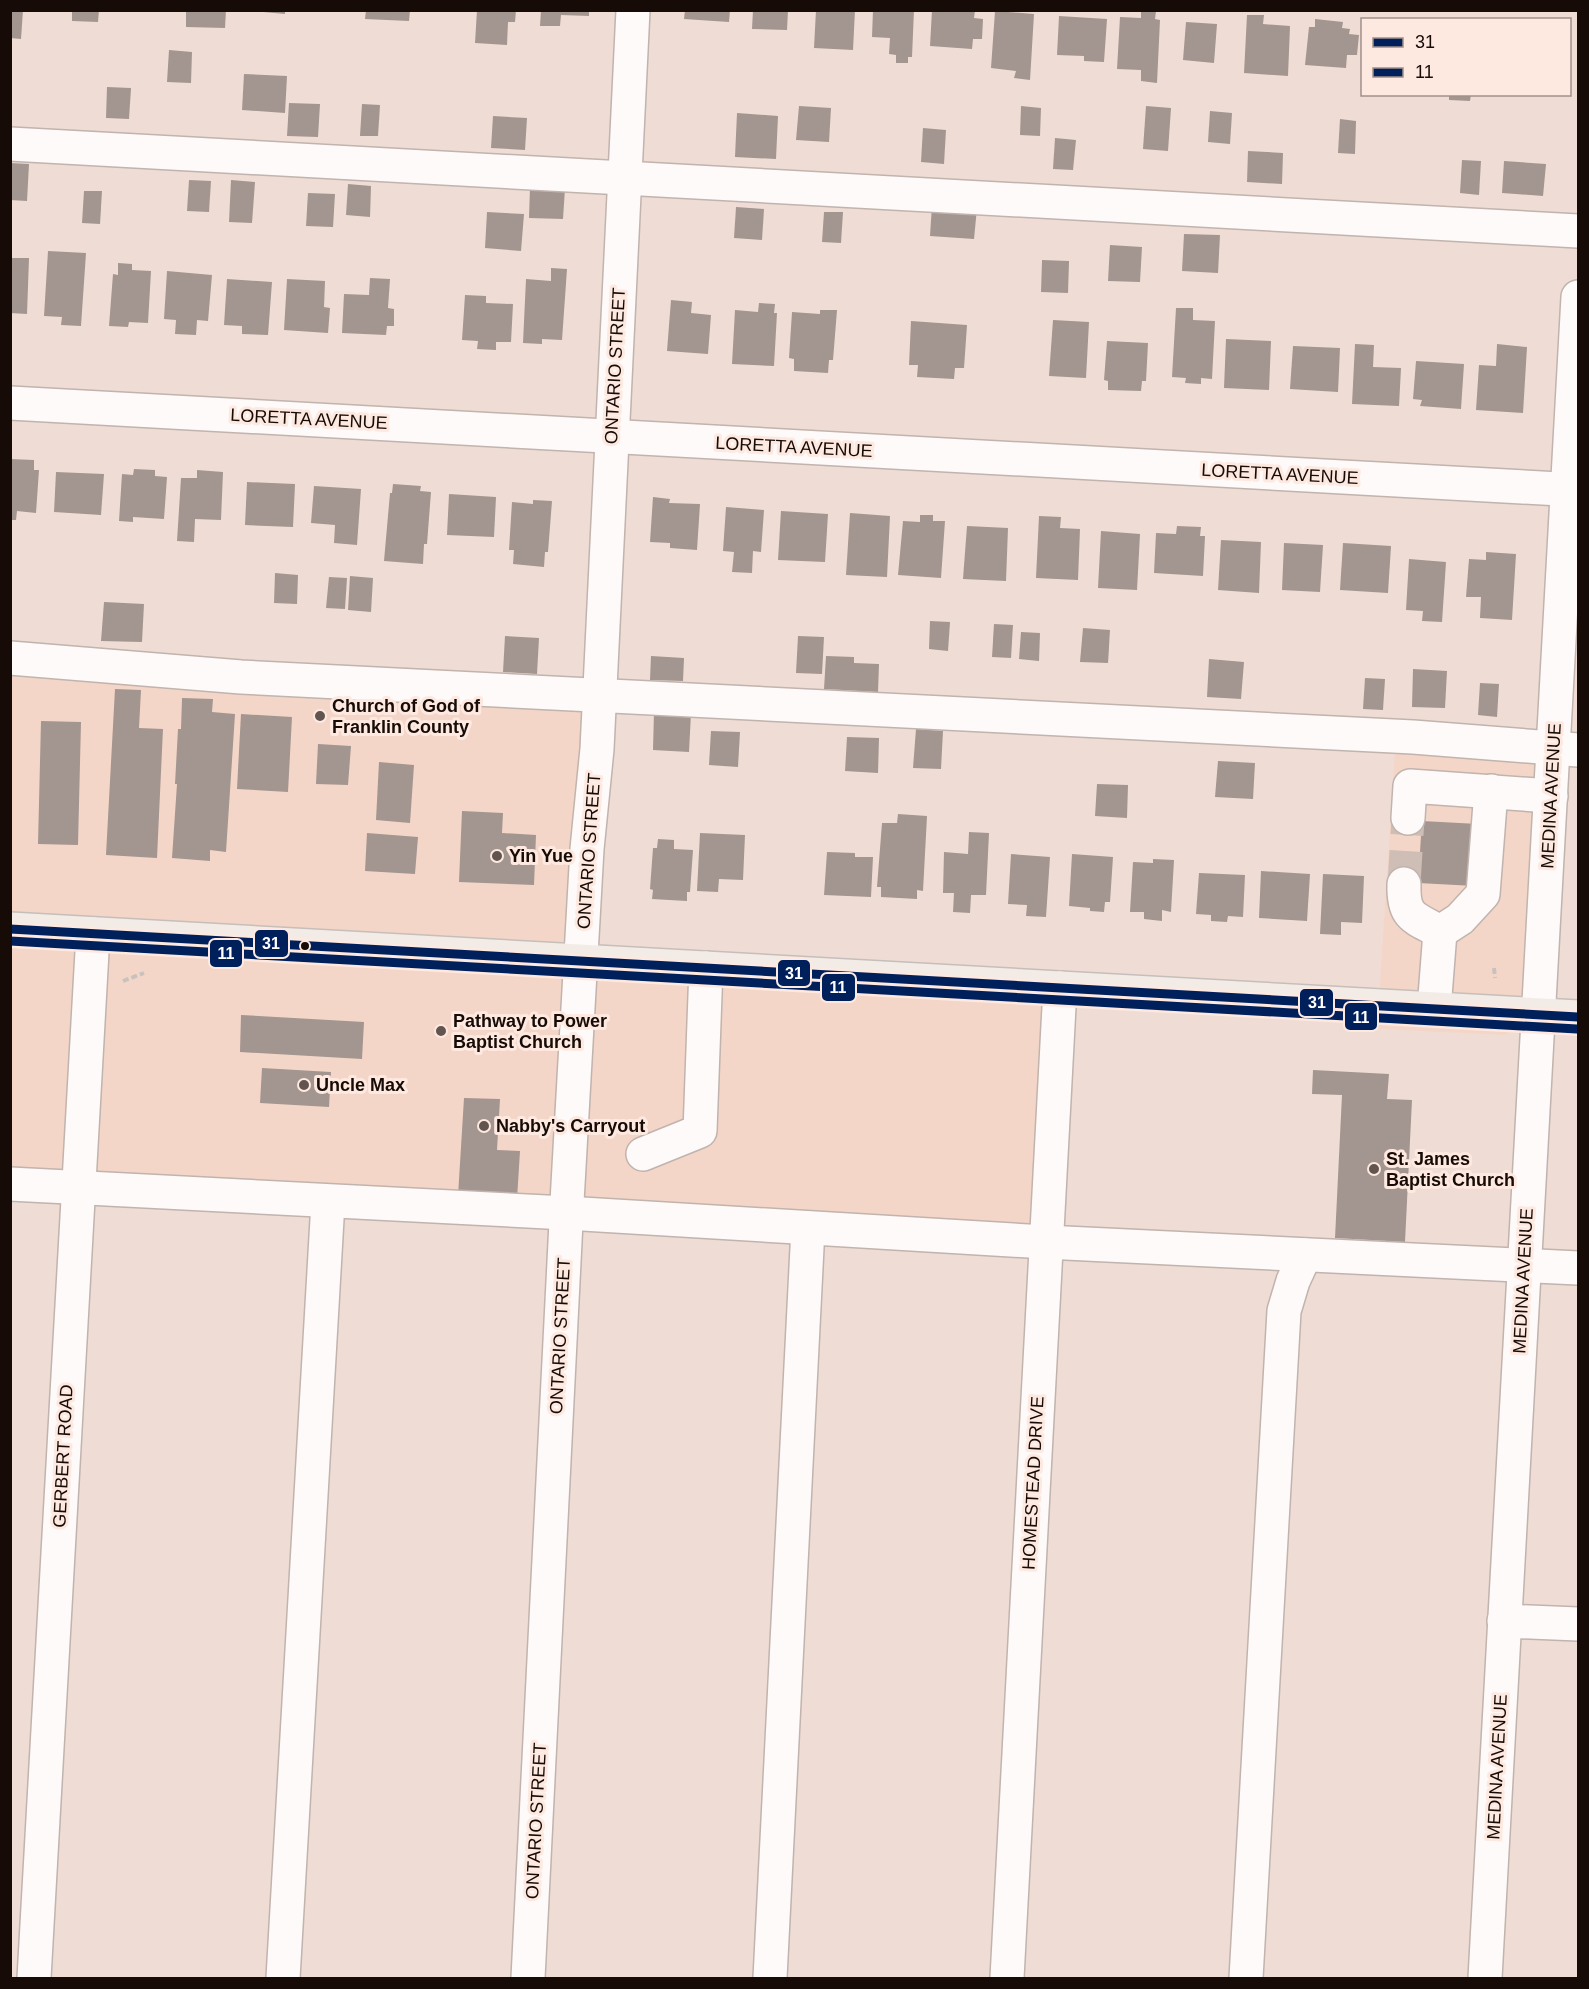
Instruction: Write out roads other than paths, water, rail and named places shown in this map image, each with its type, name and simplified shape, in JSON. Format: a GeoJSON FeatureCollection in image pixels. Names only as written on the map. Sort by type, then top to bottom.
{"type":"FeatureCollection","features":[{"type":"Feature","properties":{"kind":"main road"},"geometry":{"type":"LineString","coordinates":[[10,929],[1578,1017]]}},
{"type":"Feature","properties":{"kind":"street","name":"ONTARIO STREET"},"geometry":{"type":"LineString","coordinates":[[528,1978],[566,1214],[587,849],[597,749],[633,10]]}},
{"type":"Feature","properties":{"kind":"street"},"geometry":{"type":"LineString","coordinates":[[10,144],[1578,231]]}},
{"type":"Feature","properties":{"kind":"street","name":"MEDINA AVENUE"},"geometry":{"type":"LineString","coordinates":[[1485,1978],[1523,1265],[1551,796],[1566,750],[1578,297]]}},
{"type":"Feature","properties":{"kind":"street","name":"LORETTA AVENUE"},"geometry":{"type":"LineString","coordinates":[[10,403],[1573,490]]}},
{"type":"Feature","properties":{"kind":"street"},"geometry":{"type":"LineString","coordinates":[[10,658],[241,677],[1413,737],[1566,750]]}},
{"type":"Feature","properties":{"kind":"street"},"geometry":{"type":"LineString","coordinates":[[1440,932],[1460,920],[1483,894],[1491,791]]}},
{"type":"Feature","properties":{"kind":"street"},"geometry":{"type":"LineString","coordinates":[[1409,802],[1491,791],[1551,796]]}},
{"type":"Feature","properties":{"kind":"street"},"geometry":{"type":"LineString","coordinates":[[1404,884],[1403,903],[1410,915],[1440,932]]}},
{"type":"Feature","properties":{"kind":"street"},"geometry":{"type":"LineString","coordinates":[[1434,1009],[1440,932]]}},
{"type":"Feature","properties":{"kind":"street","name":"GERBERT ROAD"},"geometry":{"type":"LineString","coordinates":[[34,1978],[93,934]]}},
{"type":"Feature","properties":{"kind":"street"},"geometry":{"type":"LineString","coordinates":[[643,1154],[700,1131],[706,968]]}},
{"type":"Feature","properties":{"kind":"street","name":"HOMESTEAD DRIVE"},"geometry":{"type":"LineString","coordinates":[[1006,1978],[1060,988]]}},
{"type":"Feature","properties":{"kind":"street"},"geometry":{"type":"LineString","coordinates":[[10,1184],[1045,1242],[1578,1268]]}},
{"type":"Feature","properties":{"kind":"street"},"geometry":{"type":"LineString","coordinates":[[283,1978],[328,1202]]}},
{"type":"Feature","properties":{"kind":"street"},"geometry":{"type":"LineString","coordinates":[[770,1978],[808,1228]]}},
{"type":"Feature","properties":{"kind":"street"},"geometry":{"type":"LineString","coordinates":[[1246,1978],[1284,1311],[1293,1281],[1305,1255]]}},
{"type":"Feature","properties":{"kind":"street"},"geometry":{"type":"LineString","coordinates":[[1504,1620],[1578,1624]]}},
{"type":"Feature","properties":{"kind":"tunnel"},"geometry":{"type":"LineString","coordinates":[[1404,884],[1408,818]]}},
{"type":"Feature","properties":{"kind":"place","name":"Church of God of Franklin County"},"geometry":{"type":"Point","coordinates":[320,716]}},
{"type":"Feature","properties":{"kind":"place","name":"Yin Yue"},"geometry":{"type":"Point","coordinates":[497,856]}},
{"type":"Feature","properties":{"kind":"place","name":"Pathway to Power Baptist Church"},"geometry":{"type":"Point","coordinates":[441,1031]}},
{"type":"Feature","properties":{"kind":"place","name":"Uncle Max"},"geometry":{"type":"Point","coordinates":[304,1085]}},
{"type":"Feature","properties":{"kind":"place","name":"Nabby's Carryout"},"geometry":{"type":"Point","coordinates":[484,1126]}},
{"type":"Feature","properties":{"kind":"place","name":"St. James Baptist Church"},"geometry":{"type":"Point","coordinates":[1374,1169]}}]}
